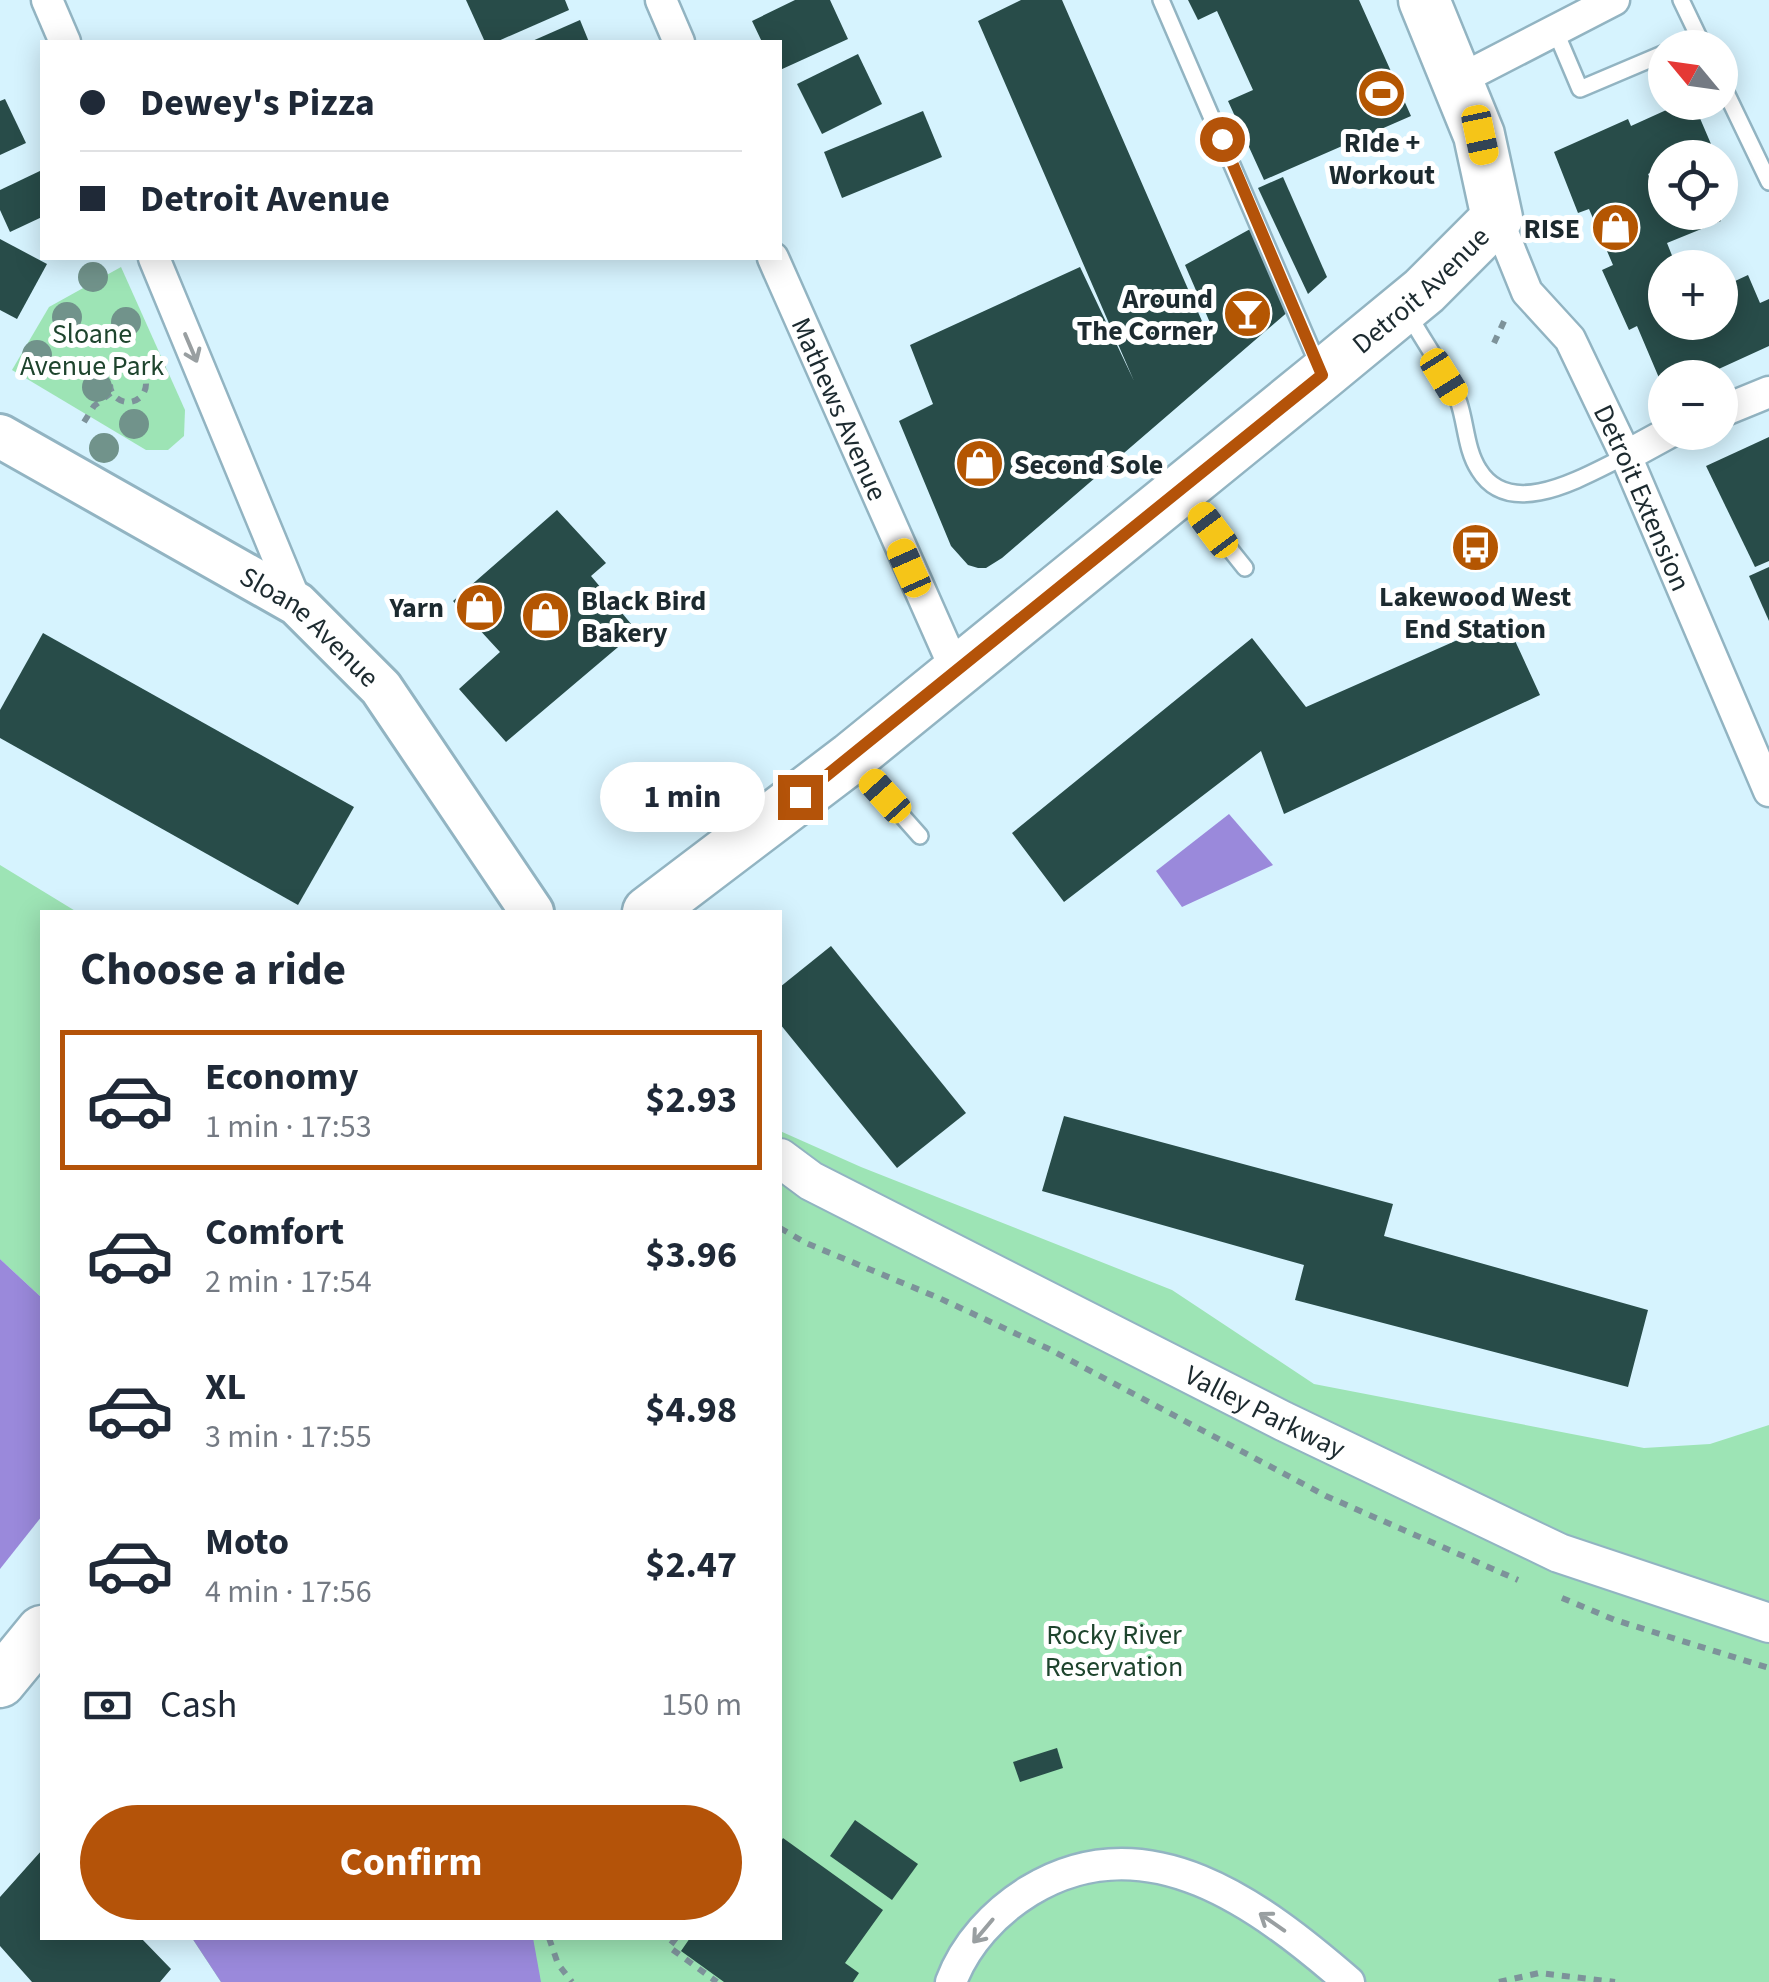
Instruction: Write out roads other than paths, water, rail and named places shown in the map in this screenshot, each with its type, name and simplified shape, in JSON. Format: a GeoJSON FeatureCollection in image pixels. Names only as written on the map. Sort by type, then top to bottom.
{"type":"FeatureCollection","features":[{"type":"Feature","properties":{"kind":"main road","name":"Detroit Avenue"},"geometry":{"type":"LineString","coordinates":[[651,910],[851,758],[1322,375],[1405,306],[1497,218],[1480,135],[1424,0]]}},
{"type":"Feature","properties":{"kind":"main road","name":"Sloane Avenue"},"geometry":{"type":"LineString","coordinates":[[0,436],[298,604],[381,688],[531,910]]}},
{"type":"Feature","properties":{"kind":"main road"},"geometry":{"type":"LineString","coordinates":[[0,1682],[40,1633]]}},
{"type":"Feature","properties":{"kind":"street"},"geometry":{"type":"LineString","coordinates":[[47,0],[64,40]]}},
{"type":"Feature","properties":{"kind":"street"},"geometry":{"type":"LineString","coordinates":[[660,0],[678,40]]}},
{"type":"Feature","properties":{"kind":"street"},"geometry":{"type":"LineString","coordinates":[[1459,80],[1614,0]]}},
{"type":"Feature","properties":{"kind":"street","name":"Detroit Extension"},"geometry":{"type":"LineString","coordinates":[[1497,218],[1528,292],[1570,339],[1626,456],[1769,790]]}},
{"type":"Feature","properties":{"kind":"street"},"geometry":{"type":"LineString","coordinates":[[155,260],[298,604]]}},
{"type":"Feature","properties":{"kind":"street","name":"Mathews Avenue"},"geometry":{"type":"LineString","coordinates":[[774,260],[956,671]]}},
{"type":"Feature","properties":{"kind":"street"},"geometry":{"type":"LineString","coordinates":[[1738,405],[1769,392]]}},
{"type":"Feature","properties":{"kind":"street"},"geometry":{"type":"LineString","coordinates":[[1626,456],[1648,444]]}},
{"type":"Feature","properties":{"kind":"street","name":"Valley Parkway"},"geometry":{"type":"LineString","coordinates":[[782,1159],[811,1181],[1283,1421],[1559,1553],[1769,1624]]}},
{"type":"Feature","properties":{"kind":"street"},"geometry":{"type":"LineString","coordinates":[[951,1982],[959,1960],[1002,1908],[1057,1874],[1110,1862],[1172,1869],[1239,1898],[1349,1982]]}},
{"type":"Feature","properties":{"kind":"lane"},"geometry":{"type":"LineString","coordinates":[[1162,0],[1322,375]]}},
{"type":"Feature","properties":{"kind":"lane"},"geometry":{"type":"LineString","coordinates":[[1680,0],[1695,30]]}},
{"type":"Feature","properties":{"kind":"lane"},"geometry":{"type":"LineString","coordinates":[[1555,30],[1580,89],[1648,60]]}},
{"type":"Feature","properties":{"kind":"lane"},"geometry":{"type":"LineString","coordinates":[[1738,117],[1769,182]]}},
{"type":"Feature","properties":{"kind":"lane"},"geometry":{"type":"LineString","coordinates":[[1405,306],[1458,400],[1477,468],[1488,482],[1505,493],[1526,495],[1574,480],[1626,456]]}},
{"type":"Feature","properties":{"kind":"lane"},"geometry":{"type":"LineString","coordinates":[[1182,488],[1244,568]]}},
{"type":"Feature","properties":{"kind":"lane"},"geometry":{"type":"LineString","coordinates":[[851,758],[920,836]]}},
{"type":"Feature","properties":{"kind":"place","name":"RIde + Workout"},"geometry":{"type":"Point","coordinates":[1382,94]}},
{"type":"Feature","properties":{"kind":"place","name":"RISE"},"geometry":{"type":"Point","coordinates":[1615,228]}},
{"type":"Feature","properties":{"kind":"place","name":"Around The Corner"},"geometry":{"type":"Point","coordinates":[1248,314]}},
{"type":"Feature","properties":{"kind":"place","name":"Second Sole"},"geometry":{"type":"Point","coordinates":[979,464]}},
{"type":"Feature","properties":{"kind":"place","name":"Lakewood West End Station"},"geometry":{"type":"Point","coordinates":[1475,548]}},
{"type":"Feature","properties":{"kind":"place","name":"Yarn"},"geometry":{"type":"Point","coordinates":[479,607]}},
{"type":"Feature","properties":{"kind":"place","name":"Black Bird Bakery"},"geometry":{"type":"Point","coordinates":[546,616]}},
{"type":"Feature","properties":{"kind":"park label","name":"Sloane Avenue Park"},"geometry":{"type":"Point","coordinates":[92,349]}},
{"type":"Feature","properties":{"kind":"park label","name":"Rocky River Reservation"},"geometry":{"type":"Point","coordinates":[1114,1650]}}]}
